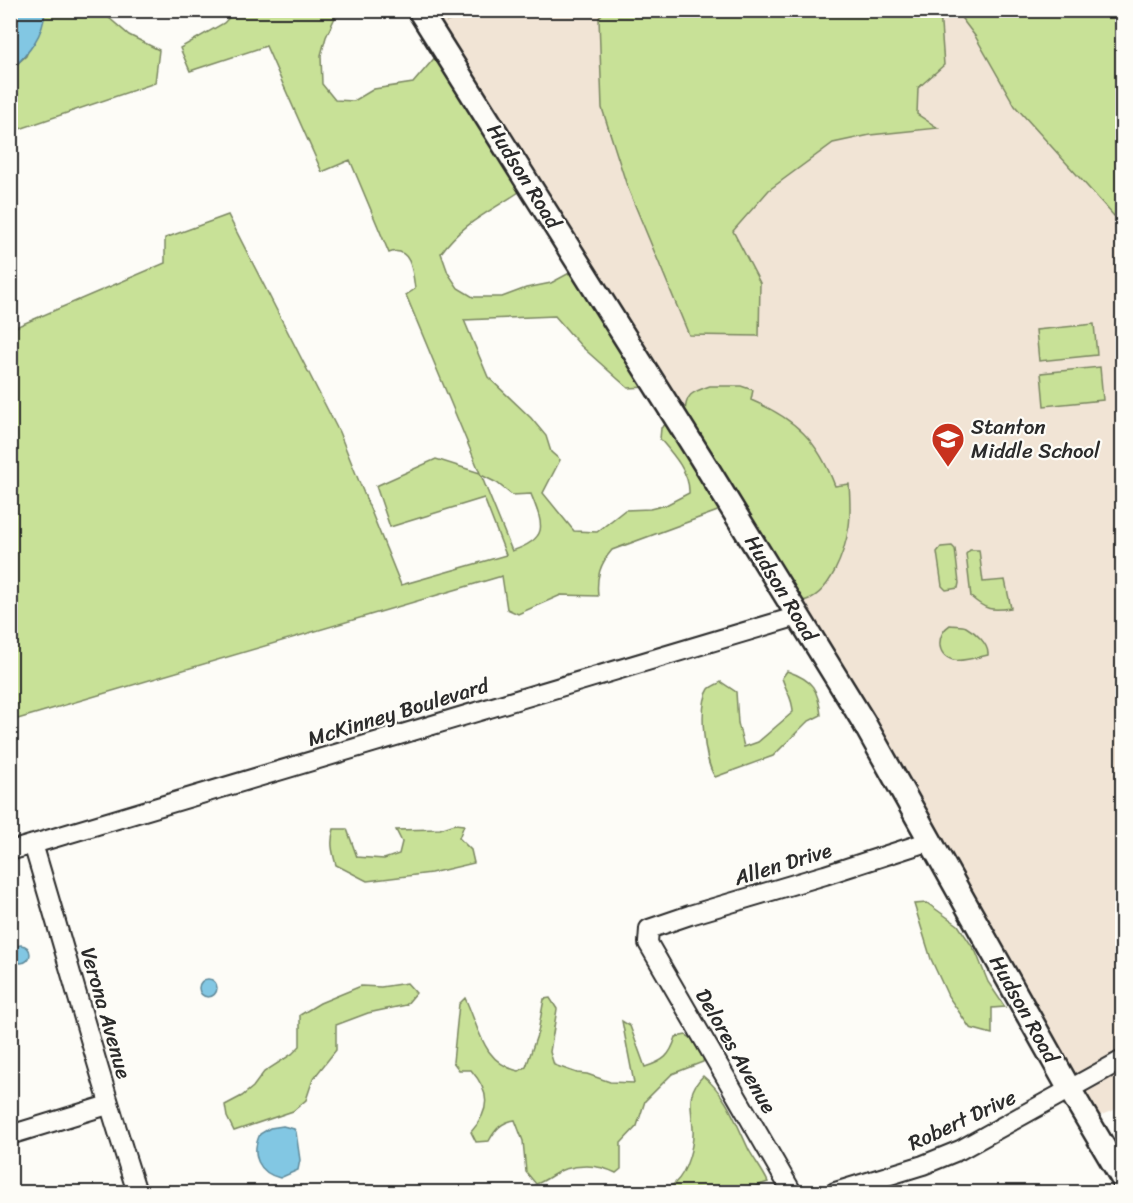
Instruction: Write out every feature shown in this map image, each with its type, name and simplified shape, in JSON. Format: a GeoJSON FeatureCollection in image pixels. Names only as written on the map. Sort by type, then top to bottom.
{"type":"FeatureCollection","features":[{"type":"Feature","properties":{"kind":"street","name":"Hudson Road"},"geometry":{"type":"LineString","coordinates":[[419,10],[696,449],[863,721],[1070,1090],[1122,1178]]}},
{"type":"Feature","properties":{"kind":"street","name":"McKinney Boulevard"},"geometry":{"type":"LineString","coordinates":[[10,851],[798,616]]}},
{"type":"Feature","properties":{"kind":"street","name":"Allen Drive"},"geometry":{"type":"LineString","coordinates":[[649,929],[930,841]]}},
{"type":"Feature","properties":{"kind":"street","name":"Verona Avenue"},"geometry":{"type":"LineString","coordinates":[[33,844],[79,997],[108,1105],[137,1192]]}},
{"type":"Feature","properties":{"kind":"street","name":"Delores Avenue"},"geometry":{"type":"LineString","coordinates":[[649,929],[648,943],[792,1192]]}},
{"type":"Feature","properties":{"kind":"street","name":"Robert Drive"},"geometry":{"type":"LineString","coordinates":[[835,1192],[923,1165],[960,1150],[1122,1060]]}},
{"type":"Feature","properties":{"kind":"street"},"geometry":{"type":"LineString","coordinates":[[10,1135],[108,1105]]}},
{"type":"Feature","properties":{"kind":"shaded area"},"geometry":{"type":"Polygon","coordinates":[[[424,11],[1122,11],[1122,1107],[1088,1120],[930,841],[424,11]]]}},
{"type":"Feature","properties":{"kind":"green space"},"geometry":{"type":"Polygon","coordinates":[[[458,10],[483,10],[483,11],[448,21],[458,10]]]}},
{"type":"Feature","properties":{"kind":"green space"},"geometry":{"type":"Polygon","coordinates":[[[44,11],[101,11],[129,35],[159,50],[155,83],[11,132],[10,70],[26,56],[44,11]]]}},
{"type":"Feature","properties":{"kind":"green space"},"geometry":{"type":"Polygon","coordinates":[[[235,11],[338,11],[326,37],[321,55],[322,84],[335,100],[354,101],[374,89],[413,83],[437,55],[522,190],[468,225],[450,242],[441,253],[448,273],[458,288],[473,297],[502,297],[526,288],[551,283],[575,270],[647,387],[628,388],[581,346],[555,316],[464,320],[488,377],[531,418],[546,436],[551,452],[560,460],[543,493],[574,531],[597,532],[625,510],[650,509],[666,505],[689,493],[684,471],[660,439],[661,428],[669,422],[723,509],[612,550],[604,560],[600,571],[598,596],[561,595],[518,614],[507,609],[502,576],[11,721],[11,329],[165,263],[165,238],[228,215],[339,432],[401,585],[506,555],[484,498],[390,527],[376,486],[436,459],[480,473],[406,295],[415,289],[410,262],[402,253],[389,253],[350,160],[322,172],[266,46],[190,71],[180,48],[224,23],[235,11]],[[481,475],[512,551],[533,541],[538,535],[540,522],[531,494],[512,495],[497,483],[481,475]]]}},
{"type":"Feature","properties":{"kind":"green space"},"geometry":{"type":"Polygon","coordinates":[[[604,11],[940,11],[944,65],[918,88],[917,114],[938,128],[870,135],[833,143],[769,190],[733,231],[760,283],[759,336],[689,335],[627,186],[602,108],[599,18],[604,11]]]}},
{"type":"Feature","properties":{"kind":"green space"},"geometry":{"type":"Polygon","coordinates":[[[956,11],[1122,11],[1122,209],[1114,216],[1015,106],[975,36],[956,11]]]}},
{"type":"Feature","properties":{"kind":"green space"},"geometry":{"type":"Polygon","coordinates":[[[1094,324],[1097,355],[1039,361],[1036,330],[1094,324]]]}},
{"type":"Feature","properties":{"kind":"green space"},"geometry":{"type":"Polygon","coordinates":[[[1100,367],[1103,400],[1044,406],[1041,373],[1100,367]]]}},
{"type":"Feature","properties":{"kind":"green space"},"geometry":{"type":"Polygon","coordinates":[[[710,386],[741,386],[753,390],[751,400],[781,415],[804,433],[821,456],[835,486],[849,484],[850,521],[844,548],[828,582],[812,598],[802,601],[685,415],[688,398],[698,390],[710,386]]]}},
{"type":"Feature","properties":{"kind":"green space"},"geometry":{"type":"Polygon","coordinates":[[[952,546],[955,549],[959,583],[958,588],[946,590],[942,586],[937,552],[941,547],[952,546]]]}},
{"type":"Feature","properties":{"kind":"green space"},"geometry":{"type":"Polygon","coordinates":[[[970,550],[979,550],[983,582],[1005,580],[1011,608],[989,608],[971,597],[966,554],[970,550]]]}},
{"type":"Feature","properties":{"kind":"green space"},"geometry":{"type":"Polygon","coordinates":[[[950,625],[964,626],[973,632],[984,643],[988,655],[953,660],[943,654],[940,638],[950,625]]]}},
{"type":"Feature","properties":{"kind":"green space"},"geometry":{"type":"Polygon","coordinates":[[[787,671],[803,678],[813,687],[821,715],[807,722],[773,756],[715,777],[705,746],[703,720],[709,689],[721,682],[736,692],[738,723],[744,747],[758,742],[793,712],[791,699],[782,678],[787,671]]]}},
{"type":"Feature","properties":{"kind":"green space"},"geometry":{"type":"Polygon","coordinates":[[[455,824],[464,825],[459,838],[471,850],[474,863],[431,873],[367,881],[336,865],[332,847],[334,829],[347,829],[357,857],[384,859],[399,854],[402,842],[396,830],[440,829],[455,824]]]}},
{"type":"Feature","properties":{"kind":"green space"},"geometry":{"type":"Polygon","coordinates":[[[927,903],[958,925],[976,952],[988,982],[1005,1007],[992,1008],[992,1034],[970,1028],[948,996],[931,959],[914,904],[927,903]]]}},
{"type":"Feature","properties":{"kind":"green space"},"geometry":{"type":"Polygon","coordinates":[[[407,983],[416,993],[406,1005],[368,1013],[336,1025],[336,1050],[313,1079],[306,1100],[293,1111],[234,1131],[227,1117],[225,1105],[242,1096],[253,1087],[264,1072],[292,1054],[300,1046],[300,1015],[320,1003],[361,986],[381,987],[407,983]]]}},
{"type":"Feature","properties":{"kind":"green space"},"geometry":{"type":"Polygon","coordinates":[[[465,998],[478,1032],[489,1052],[507,1067],[519,1071],[526,1067],[538,1032],[544,999],[550,998],[557,1009],[550,1052],[554,1065],[610,1082],[634,1083],[622,1021],[630,1026],[645,1067],[662,1060],[669,1053],[676,1037],[686,1035],[693,1039],[704,1057],[703,1062],[672,1074],[645,1101],[637,1126],[621,1143],[621,1169],[616,1173],[598,1167],[578,1166],[561,1170],[536,1184],[526,1172],[523,1141],[515,1120],[499,1127],[489,1141],[476,1142],[471,1132],[482,1116],[486,1101],[482,1086],[471,1070],[459,1070],[453,1062],[459,1004],[465,998]]]}},
{"type":"Feature","properties":{"kind":"green space"},"geometry":{"type":"Polygon","coordinates":[[[703,1076],[725,1101],[768,1182],[739,1192],[659,1192],[675,1183],[686,1165],[693,1135],[692,1095],[703,1076]]]}},
{"type":"Feature","properties":{"kind":"water"},"geometry":{"type":"Polygon","coordinates":[[[11,10],[45,11],[42,28],[34,43],[11,70],[11,10]]]}},
{"type":"Feature","properties":{"kind":"water"},"geometry":{"type":"Polygon","coordinates":[[[17,945],[25,945],[30,950],[28,961],[17,963],[12,958],[12,950],[17,945]]]}},
{"type":"Feature","properties":{"kind":"water"},"geometry":{"type":"Polygon","coordinates":[[[204,979],[212,979],[217,984],[215,995],[204,997],[199,992],[199,984],[204,979]]]}},
{"type":"Feature","properties":{"kind":"water"},"geometry":{"type":"Polygon","coordinates":[[[283,1126],[294,1129],[296,1132],[300,1160],[298,1170],[280,1178],[273,1176],[262,1167],[256,1156],[256,1149],[260,1134],[270,1128],[283,1126]]]}},
{"type":"Feature","properties":{"kind":"place","name":"Stanton Middle School"},"geometry":{"type":"Point","coordinates":[948,468]}}]}
